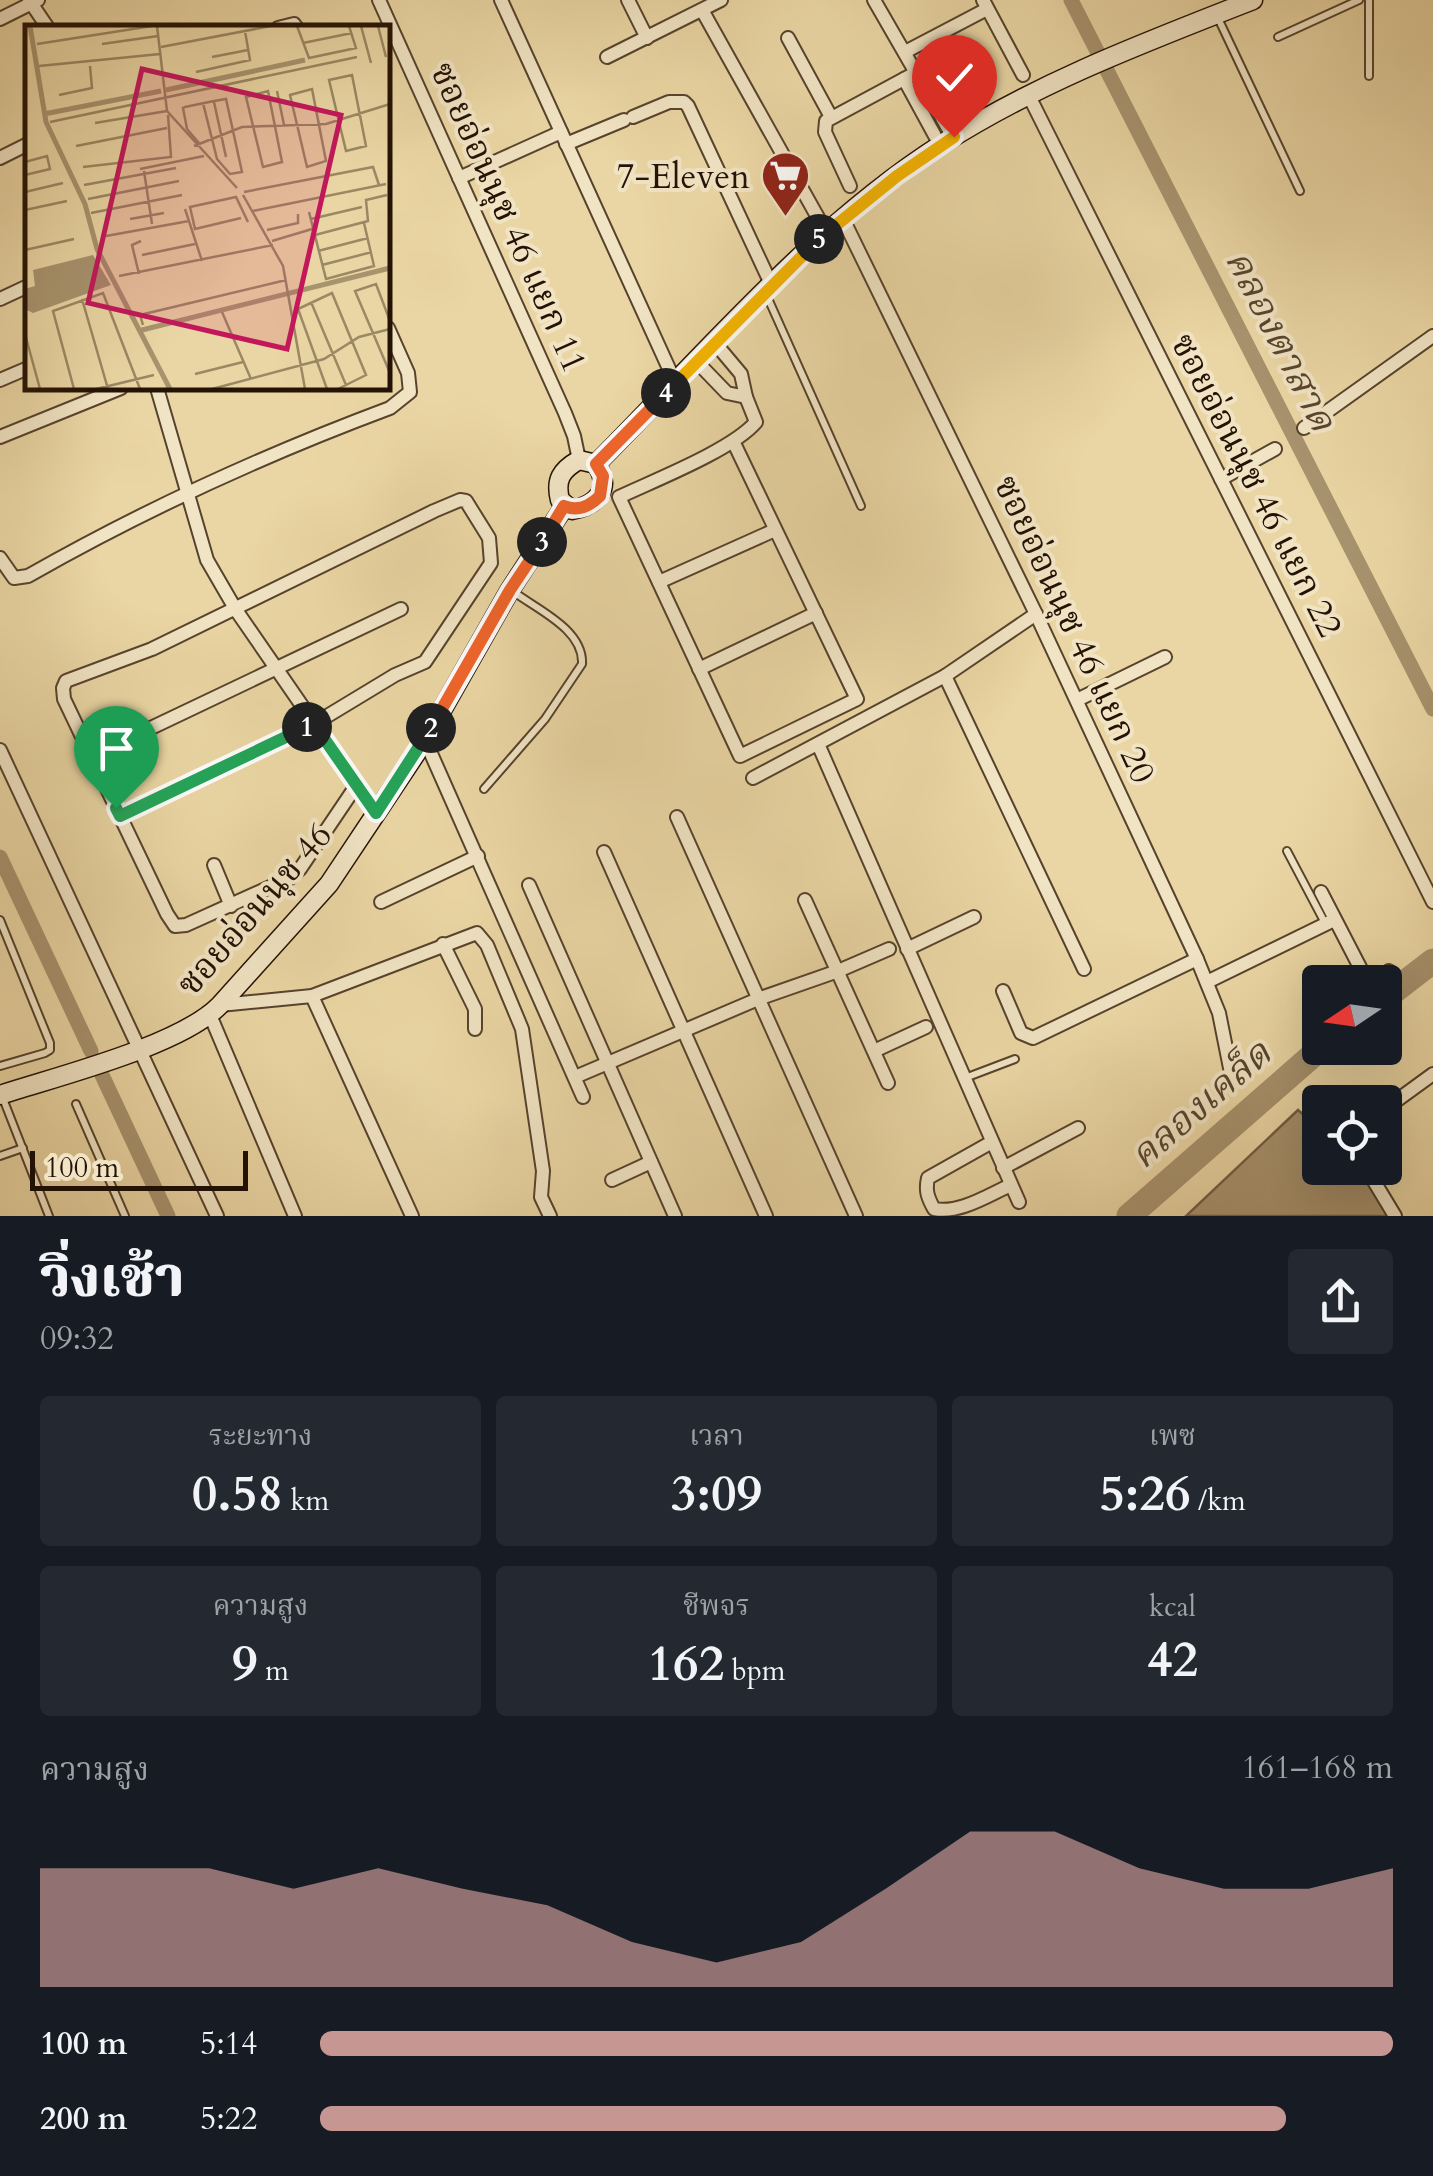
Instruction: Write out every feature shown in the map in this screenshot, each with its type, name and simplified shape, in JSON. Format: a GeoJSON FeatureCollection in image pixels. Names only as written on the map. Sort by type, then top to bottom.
{"type":"FeatureCollection","features":[{"type":"Feature","properties":{"kind":"street","name":"ซอยอ่อนนุช 46 แยก 11"},"geometry":{"type":"LineString","coordinates":[[379,0],[587,462]]}},
{"type":"Feature","properties":{"kind":"street"},"geometry":{"type":"LineString","coordinates":[[501,0],[676,384]]}},
{"type":"Feature","properties":{"kind":"street"},"geometry":{"type":"LineString","coordinates":[[628,0],[646,38]]}},
{"type":"Feature","properties":{"kind":"street"},"geometry":{"type":"LineString","coordinates":[[607,58],[721,0]]}},
{"type":"Feature","properties":{"kind":"street"},"geometry":{"type":"LineString","coordinates":[[874,0],[905,52],[910,76],[947,141]]}},
{"type":"Feature","properties":{"kind":"street"},"geometry":{"type":"LineString","coordinates":[[587,462],[603,476],[600,496],[583,508],[572,510],[564,506],[558,494],[560,476],[587,462],[676,384],[826,232],[947,141],[1073,72],[1253,0]]}},
{"type":"Feature","properties":{"kind":"street"},"geometry":{"type":"LineString","coordinates":[[0,19],[33,1],[46,25]]}},
{"type":"Feature","properties":{"kind":"street"},"geometry":{"type":"LineString","coordinates":[[905,52],[985,4],[1023,76]]}},
{"type":"Feature","properties":{"kind":"street"},"geometry":{"type":"LineString","coordinates":[[702,10],[826,232]]}},
{"type":"Feature","properties":{"kind":"street"},"geometry":{"type":"LineString","coordinates":[[788,38],[831,117]]}},
{"type":"Feature","properties":{"kind":"street"},"geometry":{"type":"LineString","coordinates":[[850,186],[824,126],[831,117],[910,76]]}},
{"type":"Feature","properties":{"kind":"street","name":"ซอยอ่อนนุช 46 แยก 22"},"geometry":{"type":"LineString","coordinates":[[1028,94],[1433,902]]}},
{"type":"Feature","properties":{"kind":"street"},"geometry":{"type":"LineString","coordinates":[[460,178],[669,102],[684,102],[768,290]]}},
{"type":"Feature","properties":{"kind":"street"},"geometry":{"type":"LineString","coordinates":[[0,158],[25,146]]}},
{"type":"Feature","properties":{"kind":"street","name":"ซอยอ่อนนุช 46 แยก 20"},"geometry":{"type":"LineString","coordinates":[[843,218],[1036,614],[1197,959],[1219,1013],[1231,1073]]}},
{"type":"Feature","properties":{"kind":"street"},"geometry":{"type":"LineString","coordinates":[[0,299],[25,287]]}},
{"type":"Feature","properties":{"kind":"street"},"geometry":{"type":"LineString","coordinates":[[0,558],[14,578],[28,576],[111,529],[284,447],[390,408],[410,392],[408,374],[390,333]]}},
{"type":"Feature","properties":{"kind":"street"},"geometry":{"type":"LineString","coordinates":[[1304,428],[1433,336]]}},
{"type":"Feature","properties":{"kind":"street"},"geometry":{"type":"LineString","coordinates":[[715,343],[740,374],[756,422],[732,441],[619,498],[740,756],[857,698],[732,441]]}},
{"type":"Feature","properties":{"kind":"street"},"geometry":{"type":"LineString","coordinates":[[697,362],[727,393],[746,397]]}},
{"type":"Feature","properties":{"kind":"street"},"geometry":{"type":"LineString","coordinates":[[0,380],[25,369]]}},
{"type":"Feature","properties":{"kind":"street"},"geometry":{"type":"LineString","coordinates":[[0,436],[117,390]]}},
{"type":"Feature","properties":{"kind":"street"},"geometry":{"type":"LineString","coordinates":[[158,390],[207,560],[236,610],[376,813]]}},
{"type":"Feature","properties":{"kind":"street"},"geometry":{"type":"LineString","coordinates":[[1221,479],[1276,449]]}},
{"type":"Feature","properties":{"kind":"street"},"geometry":{"type":"LineString","coordinates":[[120,816],[314,724],[425,662],[491,564],[489,538],[470,504],[460,500],[152,650],[66,680],[63,688],[64,699],[90,756],[166,914],[176,926],[186,926],[279,884],[300,869],[356,786]]}},
{"type":"Feature","properties":{"kind":"street","name":"ซอยอ่อนนุช 46"},"geometry":{"type":"LineString","coordinates":[[1,1095],[139,1049],[215,1010],[330,884],[425,740],[510,590],[564,506]]}},
{"type":"Feature","properties":{"kind":"street"},"geometry":{"type":"LineString","coordinates":[[659,582],[776,530]]}},
{"type":"Feature","properties":{"kind":"street"},"geometry":{"type":"LineString","coordinates":[[90,756],[401,610]]}},
{"type":"Feature","properties":{"kind":"street"},"geometry":{"type":"LineString","coordinates":[[700,668],[816,612]]}},
{"type":"Feature","properties":{"kind":"street"},"geometry":{"type":"LineString","coordinates":[[753,778],[944,676],[1036,614]]}},
{"type":"Feature","properties":{"kind":"street"},"geometry":{"type":"LineString","coordinates":[[1076,700],[1165,657]]}},
{"type":"Feature","properties":{"kind":"street"},"geometry":{"type":"LineString","coordinates":[[944,676],[1084,969]]}},
{"type":"Feature","properties":{"kind":"street"},"geometry":{"type":"LineString","coordinates":[[425,740],[583,1096]]}},
{"type":"Feature","properties":{"kind":"street"},"geometry":{"type":"LineString","coordinates":[[818,744],[1019,1202]]}},
{"type":"Feature","properties":{"kind":"street"},"geometry":{"type":"LineString","coordinates":[[0,750],[217,1216]]}},
{"type":"Feature","properties":{"kind":"street"},"geometry":{"type":"LineString","coordinates":[[677,817],[856,1216]]}},
{"type":"Feature","properties":{"kind":"street"},"geometry":{"type":"LineString","coordinates":[[604,852],[766,1216]]}},
{"type":"Feature","properties":{"kind":"street"},"geometry":{"type":"LineString","coordinates":[[381,902],[478,856]]}},
{"type":"Feature","properties":{"kind":"street"},"geometry":{"type":"LineString","coordinates":[[214,864],[231,906]]}},
{"type":"Feature","properties":{"kind":"street"},"geometry":{"type":"LineString","coordinates":[[529,885],[675,1216]]}},
{"type":"Feature","properties":{"kind":"street"},"geometry":{"type":"LineString","coordinates":[[1320,892],[1330,922],[1357,965]]}},
{"type":"Feature","properties":{"kind":"street"},"geometry":{"type":"LineString","coordinates":[[805,900],[888,1084]]}},
{"type":"Feature","properties":{"kind":"street"},"geometry":{"type":"LineString","coordinates":[[907,949],[974,917]]}},
{"type":"Feature","properties":{"kind":"street"},"geometry":{"type":"LineString","coordinates":[[1207,982],[1330,922]]}},
{"type":"Feature","properties":{"kind":"street"},"geometry":{"type":"LineString","coordinates":[[294,1216],[215,1010],[312,996],[477,933],[487,945],[522,1029],[542,1171],[541,1196],[550,1216]]}},
{"type":"Feature","properties":{"kind":"street"},"geometry":{"type":"LineString","coordinates":[[443,944],[475,1009],[475,1029]]}},
{"type":"Feature","properties":{"kind":"street"},"geometry":{"type":"LineString","coordinates":[[575,1076],[889,949]]}},
{"type":"Feature","properties":{"kind":"street"},"geometry":{"type":"LineString","coordinates":[[1003,991],[1021,1032],[1033,1038],[1197,959]]}},
{"type":"Feature","properties":{"kind":"street"},"geometry":{"type":"LineString","coordinates":[[312,996],[412,1216]]}},
{"type":"Feature","properties":{"kind":"street"},"geometry":{"type":"LineString","coordinates":[[874,1051],[926,1027]]}},
{"type":"Feature","properties":{"kind":"street"},"geometry":{"type":"LineString","coordinates":[[1402,1097],[1433,1074]]}},
{"type":"Feature","properties":{"kind":"street"},"geometry":{"type":"LineString","coordinates":[[1003,1168],[1078,1128]]}},
{"type":"Feature","properties":{"kind":"street"},"geometry":{"type":"LineString","coordinates":[[992,1142],[928,1178],[929,1199],[934,1209],[942,1211],[958,1208],[1011,1184]]}},
{"type":"Feature","properties":{"kind":"street"},"geometry":{"type":"LineString","coordinates":[[612,1180],[651,1162]]}},
{"type":"Feature","properties":{"kind":"street"},"geometry":{"type":"LineString","coordinates":[[1376,1185],[1395,1216]]}},
{"type":"Feature","properties":{"kind":"lane"},"geometry":{"type":"LineString","coordinates":[[1278,36],[1358,0]]}},
{"type":"Feature","properties":{"kind":"lane"},"geometry":{"type":"LineString","coordinates":[[1369,0],[1369,76]]}},
{"type":"Feature","properties":{"kind":"lane"},"geometry":{"type":"LineString","coordinates":[[1216,14],[1300,192]]}},
{"type":"Feature","properties":{"kind":"lane"},"geometry":{"type":"LineString","coordinates":[[768,290],[861,506]]}},
{"type":"Feature","properties":{"kind":"lane"},"geometry":{"type":"LineString","coordinates":[[484,789],[545,719],[582,664],[583,654],[574,636],[510,590]]}},
{"type":"Feature","properties":{"kind":"lane"},"geometry":{"type":"LineString","coordinates":[[1287,851],[1330,922]]}},
{"type":"Feature","properties":{"kind":"lane"},"geometry":{"type":"LineString","coordinates":[[0,920],[50,1042],[50,1050],[45,1053],[0,1066]]}},
{"type":"Feature","properties":{"kind":"lane"},"geometry":{"type":"LineString","coordinates":[[964,1079],[1015,1059]]}},
{"type":"Feature","properties":{"kind":"lane"},"geometry":{"type":"LineString","coordinates":[[1,1095],[50,1216]]}},
{"type":"Feature","properties":{"kind":"lane"},"geometry":{"type":"LineString","coordinates":[[76,1104],[125,1216]]}},
{"type":"Feature","properties":{"kind":"lane"},"geometry":{"type":"LineString","coordinates":[[0,1156],[23,1148]]}},
{"type":"Feature","properties":{"kind":"shaded area"},"geometry":{"type":"Polygon","coordinates":[[[1298,1110],[1302,1113],[1302,1185],[1371,1185],[1389,1216],[1186,1216],[1298,1110]]]}},
{"type":"Feature","properties":{"kind":"waterway","name":"คลองตาสาด"},"geometry":{"type":"LineString","coordinates":[[1071,0],[1433,709]]}},
{"type":"Feature","properties":{"kind":"waterway"},"geometry":{"type":"LineString","coordinates":[[0,857],[91,1051]]}},
{"type":"Feature","properties":{"kind":"waterway","name":"คลองเคล็ด"},"geometry":{"type":"LineString","coordinates":[[1402,985],[1433,961]]}},
{"type":"Feature","properties":{"kind":"waterway","name":"คลองเคล็ด"},"geometry":{"type":"LineString","coordinates":[[1129,1216],[1302,1065]]}},
{"type":"Feature","properties":{"kind":"waterway"},"geometry":{"type":"LineString","coordinates":[[102,1075],[168,1216]]}},
{"type":"Feature","properties":{"kind":"place","name":"7-Eleven"},"geometry":{"type":"Point","coordinates":[785,218]}},
{"type":"Feature","properties":{"kind":"route"},"geometry":{"type":"LineString","coordinates":[[116,808],[120,816],[314,724],[376,813],[425,740],[510,590],[564,506],[572,510],[583,508],[600,496],[603,476],[596,464],[826,232],[954,137]]}}]}
